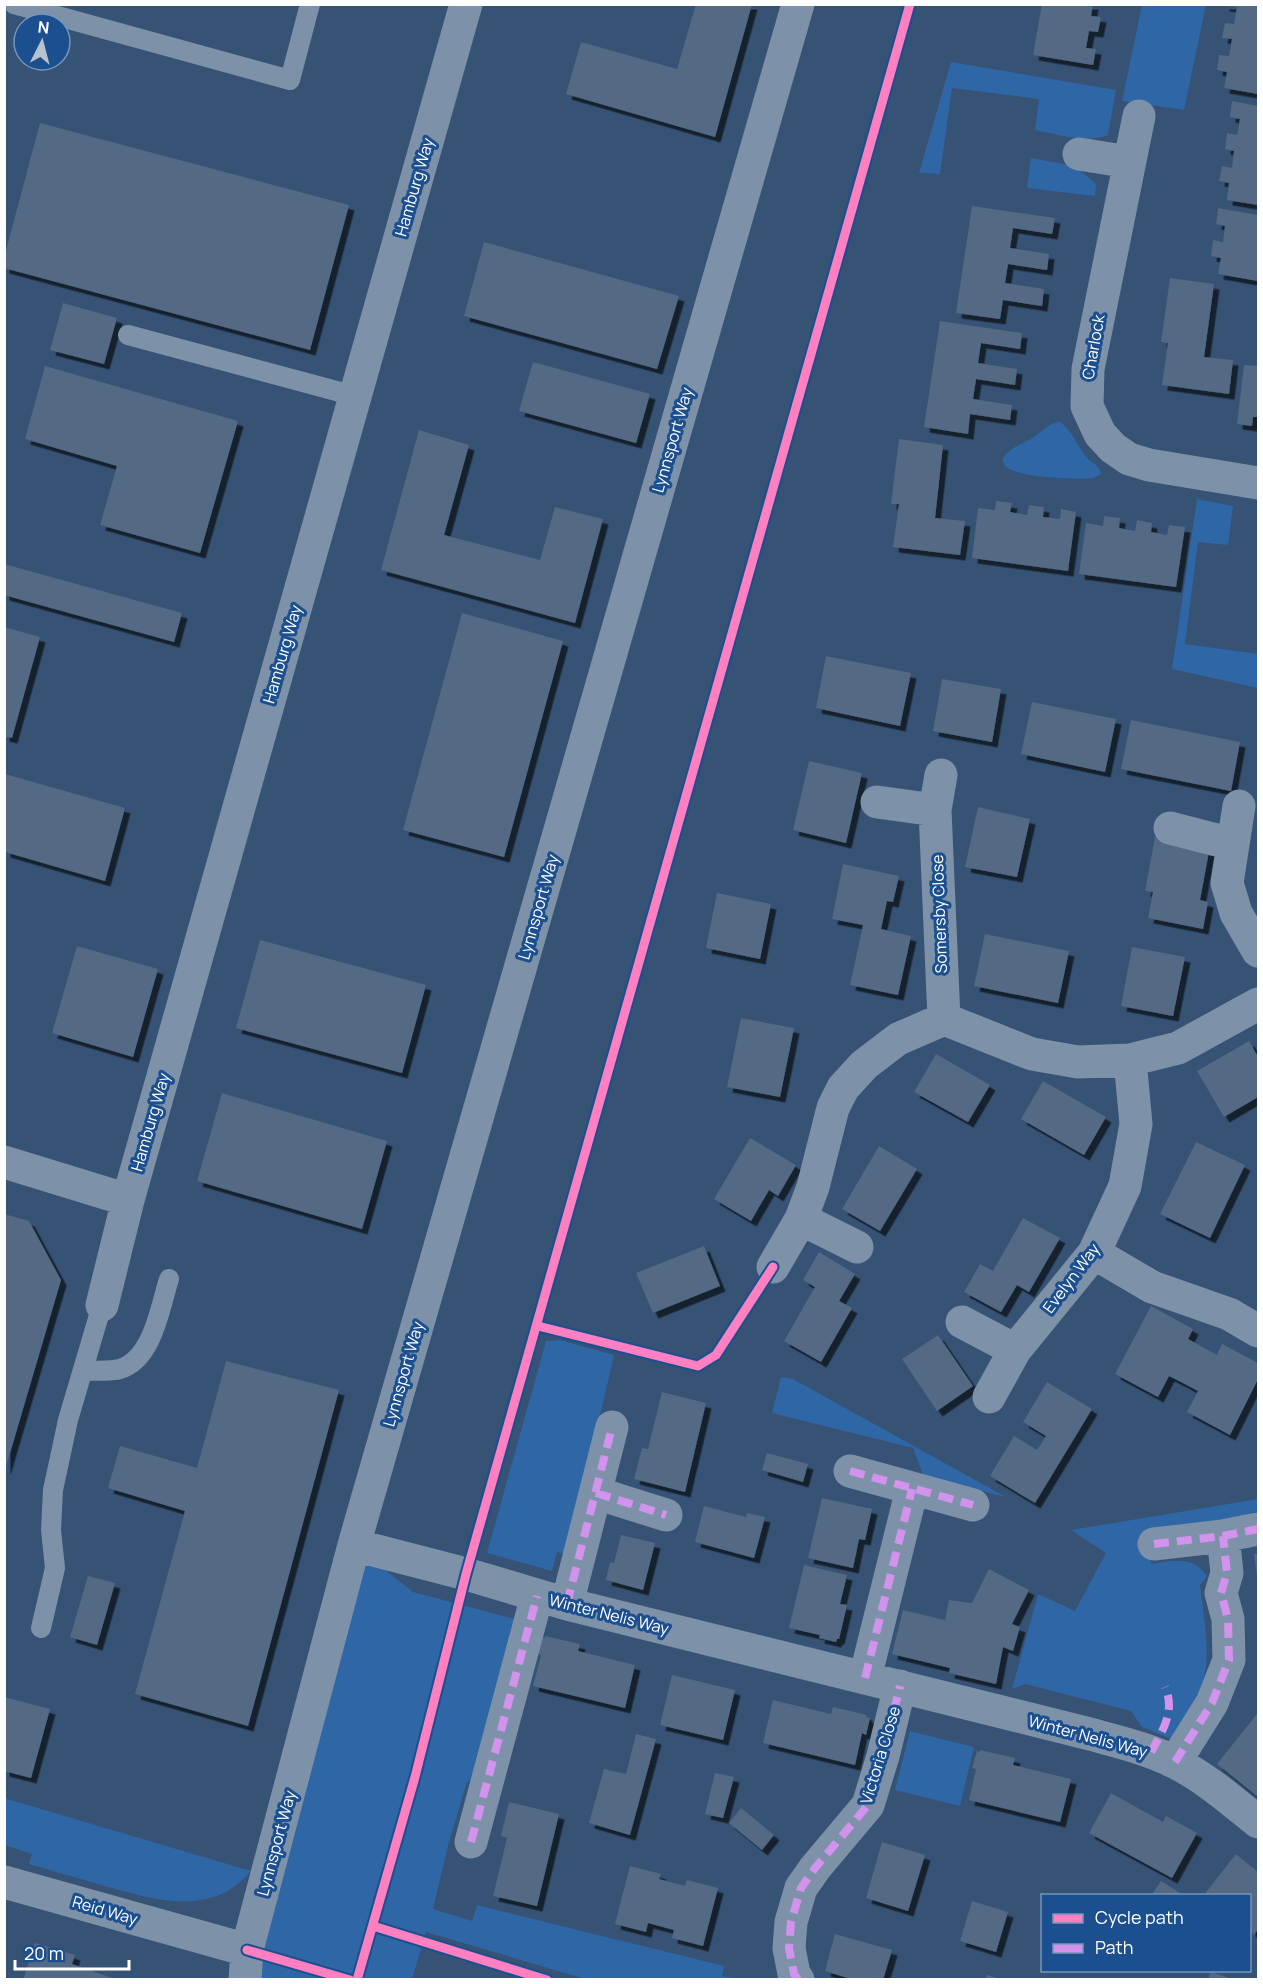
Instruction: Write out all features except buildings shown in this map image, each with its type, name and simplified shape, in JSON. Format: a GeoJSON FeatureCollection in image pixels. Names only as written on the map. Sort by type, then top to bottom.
{"type":"FeatureCollection","features":[{"type":"Feature","properties":{"kind":"street","name":"Hamburg Way"},"geometry":{"type":"LineString","coordinates":[[102,1305],[129,1200],[466,4]]}},
{"type":"Feature","properties":{"kind":"street","name":"Lynnsport Way"},"geometry":{"type":"LineString","coordinates":[[246,1965],[354,1545],[798,4]]}},
{"type":"Feature","properties":{"kind":"street","name":"Charlock"},"geometry":{"type":"LineString","coordinates":[[1139,116],[1088,369],[1087,406],[1100,434],[1113,448],[1129,459],[1149,465],[1258,483]]}},
{"type":"Feature","properties":{"kind":"street"},"geometry":{"type":"LineString","coordinates":[[1079,154],[1129,162]]}},
{"type":"Feature","properties":{"kind":"street","name":"Somersby Close"},"geometry":{"type":"LineString","coordinates":[[941,775],[935,810],[944,1019]]}},
{"type":"Feature","properties":{"kind":"street"},"geometry":{"type":"LineString","coordinates":[[878,802],[935,810]]}},
{"type":"Feature","properties":{"kind":"street"},"geometry":{"type":"LineString","coordinates":[[1239,806],[1227,883],[1236,913],[1258,951]]}},
{"type":"Feature","properties":{"kind":"street"},"geometry":{"type":"LineString","coordinates":[[1170,828],[1232,844]]}},
{"type":"Feature","properties":{"kind":"street"},"geometry":{"type":"LineString","coordinates":[[772,1267],[801,1219],[813,1187],[832,1108],[843,1088],[864,1065],[898,1039],[944,1019],[1032,1054],[1078,1062],[1130,1060],[1178,1048],[1258,1004]]}},
{"type":"Feature","properties":{"kind":"street","name":"Evelyn Way"},"geometry":{"type":"LineString","coordinates":[[989,1397],[1015,1350],[1094,1253],[1125,1186],[1136,1124],[1130,1060]]}},
{"type":"Feature","properties":{"kind":"street"},"geometry":{"type":"LineString","coordinates":[[4,1162],[129,1200]]}},
{"type":"Feature","properties":{"kind":"street"},"geometry":{"type":"LineString","coordinates":[[801,1219],[856,1248]]}},
{"type":"Feature","properties":{"kind":"street"},"geometry":{"type":"LineString","coordinates":[[1094,1253],[1152,1287],[1229,1314],[1258,1331]]}},
{"type":"Feature","properties":{"kind":"street"},"geometry":{"type":"LineString","coordinates":[[962,1322],[1015,1350]]}},
{"type":"Feature","properties":{"kind":"street"},"geometry":{"type":"LineString","coordinates":[[471,1842],[552,1600],[596,1493],[612,1427]]}},
{"type":"Feature","properties":{"kind":"street"},"geometry":{"type":"LineString","coordinates":[[850,1471],[973,1505]]}},
{"type":"Feature","properties":{"kind":"street"},"geometry":{"type":"LineString","coordinates":[[865,1678],[912,1489]]}},
{"type":"Feature","properties":{"kind":"street"},"geometry":{"type":"LineString","coordinates":[[596,1493],[666,1515]]}},
{"type":"Feature","properties":{"kind":"street"},"geometry":{"type":"LineString","coordinates":[[1154,1544],[1223,1536],[1258,1529]]}},
{"type":"Feature","properties":{"kind":"street"},"geometry":{"type":"LineString","coordinates":[[1175,1762],[1212,1703],[1229,1660],[1228,1619],[1221,1593],[1227,1573],[1223,1536]]}},
{"type":"Feature","properties":{"kind":"street","name":"Winter Nelis Way"},"geometry":{"type":"LineString","coordinates":[[354,1545],[552,1600],[900,1686],[1151,1752],[1175,1762],[1211,1784],[1258,1822]]}},
{"type":"Feature","properties":{"kind":"street","name":"Victoria Close"},"geometry":{"type":"LineString","coordinates":[[798,1980],[794,1974],[789,1948],[791,1922],[801,1888],[814,1868],[867,1805],[883,1756],[900,1686]]}},
{"type":"Feature","properties":{"kind":"street","name":"Reid Way"},"geometry":{"type":"LineString","coordinates":[[4,1882],[246,1965]]}},
{"type":"Feature","properties":{"kind":"lane"},"geometry":{"type":"LineString","coordinates":[[14,4],[290,80],[310,4]]}},
{"type":"Feature","properties":{"kind":"lane"},"geometry":{"type":"LineString","coordinates":[[128,335],[355,396]]}},
{"type":"Feature","properties":{"kind":"lane"},"geometry":{"type":"LineString","coordinates":[[83,1371],[119,1370],[134,1362],[152,1337],[169,1279]]}},
{"type":"Feature","properties":{"kind":"lane"},"geometry":{"type":"LineString","coordinates":[[40,1628],[55,1568],[51,1530],[53,1490],[68,1420],[102,1305]]}},
{"type":"Feature","properties":{"kind":"shaded area"},"geometry":{"type":"Polygon","coordinates":[[[1142,5],[1206,5],[1184,110],[1122,101],[1142,5]]]}},
{"type":"Feature","properties":{"kind":"shaded area"},"geometry":{"type":"Polygon","coordinates":[[[951,62],[1116,90],[1108,135],[1091,139],[1035,130],[1039,99],[952,88],[940,174],[919,173],[951,62]]]}},
{"type":"Feature","properties":{"kind":"shaded area"},"geometry":{"type":"Polygon","coordinates":[[[1031,158],[1075,166],[1096,184],[1095,196],[1027,188],[1031,158]]]}},
{"type":"Feature","properties":{"kind":"shaded area"},"geometry":{"type":"Polygon","coordinates":[[[1060,422],[1088,459],[1098,467],[1101,474],[1093,478],[1053,478],[1035,476],[1007,467],[1003,460],[1009,451],[1033,438],[1047,427],[1060,422]]]}},
{"type":"Feature","properties":{"kind":"shaded area"},"geometry":{"type":"Polygon","coordinates":[[[1197,499],[1233,506],[1228,545],[1198,542],[1185,644],[1258,654],[1258,688],[1172,669],[1197,499]]]}},
{"type":"Feature","properties":{"kind":"shaded area"},"geometry":{"type":"Polygon","coordinates":[[[560,1340],[614,1355],[568,1555],[557,1552],[552,1571],[487,1553],[546,1341],[560,1340]]]}},
{"type":"Feature","properties":{"kind":"shaded area"},"geometry":{"type":"Polygon","coordinates":[[[781,1377],[793,1379],[1006,1497],[924,1477],[913,1448],[772,1413],[781,1377]]]}},
{"type":"Feature","properties":{"kind":"shaded area"},"geometry":{"type":"Polygon","coordinates":[[[1258,1499],[1258,1512],[1253,1512],[1241,1526],[1150,1537],[1151,1564],[1189,1562],[1201,1569],[1207,1576],[1200,1585],[1207,1655],[1203,1683],[1192,1707],[1171,1739],[1142,1727],[1131,1711],[1025,1684],[1012,1689],[1038,1594],[1075,1611],[1106,1553],[1071,1530],[1258,1499]]]}},
{"type":"Feature","properties":{"kind":"shaded area"},"geometry":{"type":"Polygon","coordinates":[[[354,1545],[413,1592],[518,1620],[475,1779],[467,1782],[449,1842],[433,1909],[472,1921],[477,1905],[724,1966],[722,1976],[738,1979],[585,1979],[426,1932],[412,1979],[245,1980],[354,1545]]]}},
{"type":"Feature","properties":{"kind":"shaded area"},"geometry":{"type":"Polygon","coordinates":[[[910,1731],[974,1747],[960,1806],[895,1790],[910,1731]]]}},
{"type":"Feature","properties":{"kind":"shaded area"},"geometry":{"type":"Polygon","coordinates":[[[4,1798],[251,1871],[236,1886],[219,1895],[201,1900],[182,1901],[143,1896],[29,1864],[32,1854],[5,1845],[4,1798]]]}},
{"type":"Feature","properties":{"kind":"marked path"},"geometry":{"type":"LineString","coordinates":[[567,1604],[612,1427]]}},
{"type":"Feature","properties":{"kind":"marked path"},"geometry":{"type":"LineString","coordinates":[[850,1471],[973,1505]]}},
{"type":"Feature","properties":{"kind":"marked path"},"geometry":{"type":"LineString","coordinates":[[865,1678],[912,1489]]}},
{"type":"Feature","properties":{"kind":"marked path"},"geometry":{"type":"LineString","coordinates":[[596,1493],[666,1515]]}},
{"type":"Feature","properties":{"kind":"marked path"},"geometry":{"type":"LineString","coordinates":[[1154,1544],[1223,1536],[1258,1529]]}},
{"type":"Feature","properties":{"kind":"marked path"},"geometry":{"type":"LineString","coordinates":[[1175,1762],[1212,1703],[1229,1660],[1228,1619],[1221,1593],[1227,1573],[1223,1536]]}},
{"type":"Feature","properties":{"kind":"marked path"},"geometry":{"type":"LineString","coordinates":[[471,1842],[537,1596]]}},
{"type":"Feature","properties":{"kind":"marked path"},"geometry":{"type":"LineString","coordinates":[[798,1980],[794,1974],[789,1948],[791,1922],[801,1888],[868,1805],[900,1686]]}},
{"type":"Feature","properties":{"kind":"marked path"},"geometry":{"type":"LineString","coordinates":[[1151,1752],[1163,1729],[1168,1713],[1169,1704],[1165,1687]]}},
{"type":"Feature","properties":{"kind":"cycle path"},"geometry":{"type":"LineString","coordinates":[[357,1980],[415,1777],[466,1574],[910,4]]}},
{"type":"Feature","properties":{"kind":"cycle path"},"geometry":{"type":"LineString","coordinates":[[538,1326],[698,1366],[716,1355],[773,1267]]}},
{"type":"Feature","properties":{"kind":"cycle path"},"geometry":{"type":"LineString","coordinates":[[373,1926],[547,1980]]}},
{"type":"Feature","properties":{"kind":"cycle path"},"geometry":{"type":"LineString","coordinates":[[247,1950],[350,1980]]}}]}
